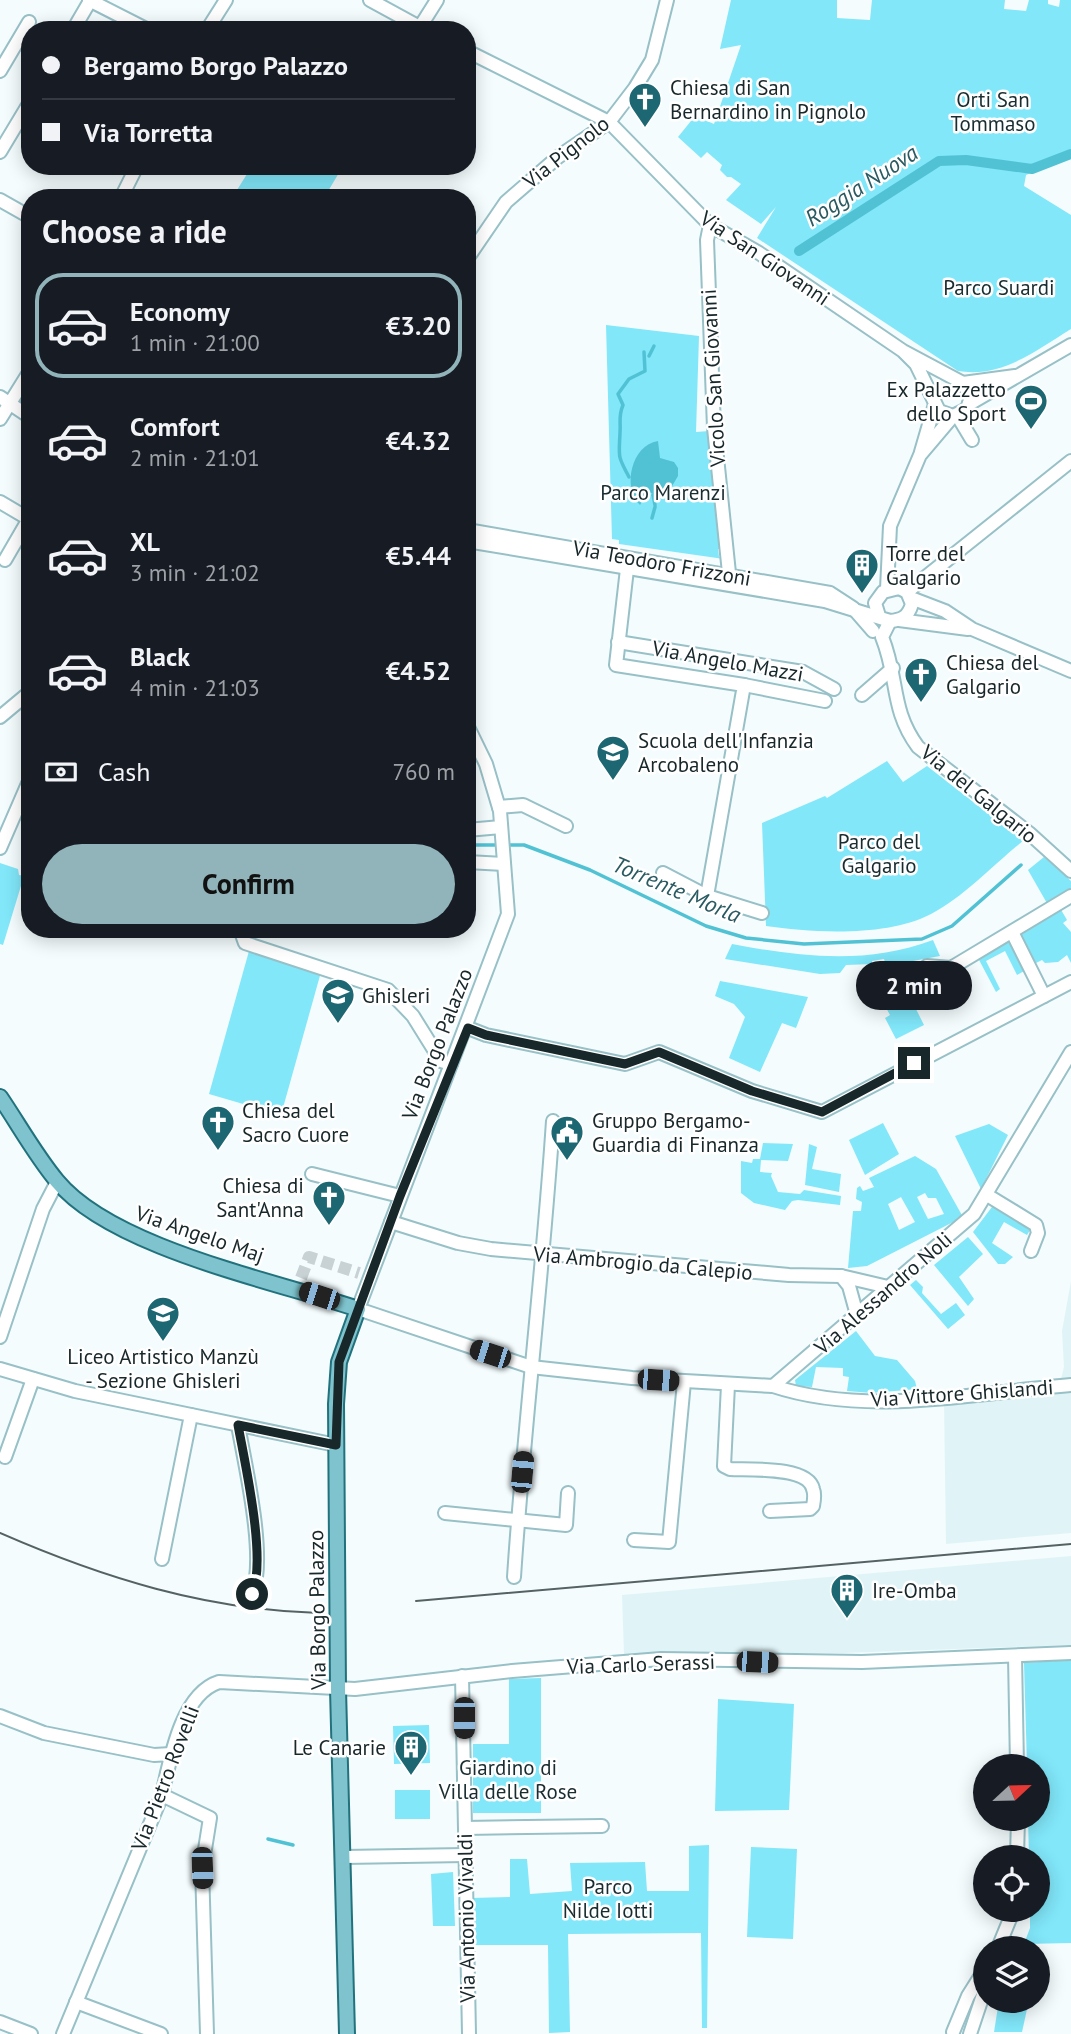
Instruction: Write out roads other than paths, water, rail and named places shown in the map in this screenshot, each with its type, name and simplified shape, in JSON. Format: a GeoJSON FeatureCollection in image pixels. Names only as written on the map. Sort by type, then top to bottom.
{"type":"FeatureCollection","features":[{"type":"Feature","properties":{"kind":"main road","name":"Via Angelo Maj"},"geometry":{"type":"LineString","coordinates":[[0,1097],[57,1182],[80,1204],[117,1227],[159,1245],[359,1309]]}},
{"type":"Feature","properties":{"kind":"main road","name":"Via Borgo Palazzo"},"geometry":{"type":"LineString","coordinates":[[347,2034],[338,1689],[336,1445],[339,1362],[359,1309]]}},
{"type":"Feature","properties":{"kind":"street"},"geometry":{"type":"LineString","coordinates":[[78,21],[89,0],[130,21]]}},
{"type":"Feature","properties":{"kind":"street"},"geometry":{"type":"LineString","coordinates":[[213,21],[226,0]]}},
{"type":"Feature","properties":{"kind":"street"},"geometry":{"type":"LineString","coordinates":[[370,0],[410,21]]}},
{"type":"Feature","properties":{"kind":"street"},"geometry":{"type":"LineString","coordinates":[[426,21],[437,0]]}},
{"type":"Feature","properties":{"kind":"street","name":"Via Pignolo"},"geometry":{"type":"LineString","coordinates":[[476,245],[499,210],[515,193],[558,156],[609,122],[652,60],[667,0]]}},
{"type":"Feature","properties":{"kind":"street"},"geometry":{"type":"LineString","coordinates":[[0,71],[21,36]]}},
{"type":"Feature","properties":{"kind":"street","name":"Via San Giovanni"},"geometry":{"type":"LineString","coordinates":[[476,56],[609,122],[710,225],[759,253],[903,351],[916,364],[942,413],[955,416]]}},
{"type":"Feature","properties":{"kind":"street"},"geometry":{"type":"LineString","coordinates":[[1,152],[21,118]]}},
{"type":"Feature","properties":{"kind":"street"},"geometry":{"type":"LineString","coordinates":[[0,200],[21,212]]}},
{"type":"Feature","properties":{"kind":"street","name":"Vicolo San Giovanni"},"geometry":{"type":"LineString","coordinates":[[710,225],[706,240],[714,428],[729,573]]}},
{"type":"Feature","properties":{"kind":"street"},"geometry":{"type":"LineString","coordinates":[[920,455],[969,404],[1071,345]]}},
{"type":"Feature","properties":{"kind":"street","name":"Via San Giovanni"},"geometry":{"type":"LineString","coordinates":[[903,351],[959,381]]}},
{"type":"Feature","properties":{"kind":"street"},"geometry":{"type":"LineString","coordinates":[[889,619],[876,601],[887,589],[890,526],[920,455],[924,433],[940,384],[1019,375]]}},
{"type":"Feature","properties":{"kind":"street"},"geometry":{"type":"LineString","coordinates":[[0,419],[5,400],[21,381]]}},
{"type":"Feature","properties":{"kind":"street"},"geometry":{"type":"LineString","coordinates":[[959,381],[970,393],[969,404]]}},
{"type":"Feature","properties":{"kind":"street"},"geometry":{"type":"LineString","coordinates":[[5,400],[21,410]]}},
{"type":"Feature","properties":{"kind":"street"},"geometry":{"type":"LineString","coordinates":[[955,416],[972,440]]}},
{"type":"Feature","properties":{"kind":"street"},"geometry":{"type":"LineString","coordinates":[[906,593],[1071,460]]}},
{"type":"Feature","properties":{"kind":"street"},"geometry":{"type":"LineString","coordinates":[[0,502],[21,514]]}},
{"type":"Feature","properties":{"kind":"street","name":"Via Teodoro Frizzoni"},"geometry":{"type":"LineString","coordinates":[[476,531],[729,573],[830,593],[852,608]]}},
{"type":"Feature","properties":{"kind":"street"},"geometry":{"type":"LineString","coordinates":[[5,559],[21,532]]}},
{"type":"Feature","properties":{"kind":"street","name":"Via Teodoro Frizzoni"},"geometry":{"type":"LineString","coordinates":[[476,543],[626,572]]}},
{"type":"Feature","properties":{"kind":"street","name":"Via Teodoro Frizzoni"},"geometry":{"type":"LineString","coordinates":[[476,549],[626,572],[643,572],[852,608],[889,619],[972,629]]}},
{"type":"Feature","properties":{"kind":"street"},"geometry":{"type":"LineString","coordinates":[[873,631],[889,619],[910,611],[906,593],[888,550]]}},
{"type":"Feature","properties":{"kind":"street","name":"Via Angelo Mazzi"},"geometry":{"type":"LineString","coordinates":[[626,572],[616,665],[825,701]]}},
{"type":"Feature","properties":{"kind":"street"},"geometry":{"type":"LineString","coordinates":[[887,589],[906,593],[945,611],[972,629],[1071,671]]}},
{"type":"Feature","properties":{"kind":"street","name":"Via Teodoro Frizzoni"},"geometry":{"type":"LineString","coordinates":[[852,608],[876,601]]}},
{"type":"Feature","properties":{"kind":"street","name":"Via del Galgario"},"geometry":{"type":"LineString","coordinates":[[852,608],[873,631],[878,649],[893,668]]}},
{"type":"Feature","properties":{"kind":"street","name":"Via del Galgario"},"geometry":{"type":"LineString","coordinates":[[889,619],[882,637],[893,668],[901,723],[918,747],[1029,833],[1071,871]]}},
{"type":"Feature","properties":{"kind":"street","name":"Via Angelo Mazzi"},"geometry":{"type":"LineString","coordinates":[[618,642],[803,672],[834,689]]}},
{"type":"Feature","properties":{"kind":"street"},"geometry":{"type":"LineString","coordinates":[[862,695],[893,668]]}},
{"type":"Feature","properties":{"kind":"street","name":"Via Angelo Mazzi"},"geometry":{"type":"LineString","coordinates":[[707,896],[744,685]]}},
{"type":"Feature","properties":{"kind":"street"},"geometry":{"type":"LineString","coordinates":[[0,717],[21,700]]}},
{"type":"Feature","properties":{"kind":"street","name":"Via Borgo Palazzo"},"geometry":{"type":"LineString","coordinates":[[359,1309],[451,1064],[468,1028],[508,914],[499,807],[486,764],[476,743]]}},
{"type":"Feature","properties":{"kind":"street"},"geometry":{"type":"LineString","coordinates":[[0,848],[21,801]]}},
{"type":"Feature","properties":{"kind":"street"},"geometry":{"type":"LineString","coordinates":[[499,807],[523,805],[566,826]]}},
{"type":"Feature","properties":{"kind":"street"},"geometry":{"type":"LineString","coordinates":[[16,813],[21,814]]}},
{"type":"Feature","properties":{"kind":"street"},"geometry":{"type":"LineString","coordinates":[[476,830],[501,829]]}},
{"type":"Feature","properties":{"kind":"street"},"geometry":{"type":"LineString","coordinates":[[476,862],[503,861]]}},
{"type":"Feature","properties":{"kind":"street"},"geometry":{"type":"LineString","coordinates":[[663,873],[707,896],[762,913]]}},
{"type":"Feature","properties":{"kind":"street"},"geometry":{"type":"LineString","coordinates":[[927,966],[951,968],[1071,896]]}},
{"type":"Feature","properties":{"kind":"street"},"geometry":{"type":"LineString","coordinates":[[1012,932],[1044,996]]}},
{"type":"Feature","properties":{"kind":"street"},"geometry":{"type":"LineString","coordinates":[[243,938],[245,943],[388,990],[413,1016],[440,1061],[451,1064]]}},
{"type":"Feature","properties":{"kind":"street"},"geometry":{"type":"LineString","coordinates":[[468,1028],[486,1035],[625,1064],[659,1052],[752,1091],[822,1112],[1071,982]]}},
{"type":"Feature","properties":{"kind":"street","name":"Via Alessandro Noli"},"geometry":{"type":"LineString","coordinates":[[773,1387],[974,1214],[1071,1052]]}},
{"type":"Feature","properties":{"kind":"street"},"geometry":{"type":"LineString","coordinates":[[514,1577],[531,1367],[544,1255],[553,1121]]}},
{"type":"Feature","properties":{"kind":"street"},"geometry":{"type":"LineString","coordinates":[[312,1174],[400,1196]]}},
{"type":"Feature","properties":{"kind":"street"},"geometry":{"type":"LineString","coordinates":[[0,1337],[43,1209],[57,1182]]}},
{"type":"Feature","properties":{"kind":"street"},"geometry":{"type":"LineString","coordinates":[[987,1195],[1036,1225],[1038,1233],[1031,1251]]}},
{"type":"Feature","properties":{"kind":"street","name":"Via Ambrogio da Calepio"},"geometry":{"type":"LineString","coordinates":[[391,1222],[446,1239],[544,1255],[841,1276],[888,1286]]}},
{"type":"Feature","properties":{"kind":"street"},"geometry":{"type":"LineString","coordinates":[[841,1276],[849,1286],[856,1315]]}},
{"type":"Feature","properties":{"kind":"street","name":"Via Vittore Ghislandi"},"geometry":{"type":"LineString","coordinates":[[359,1309],[531,1367],[684,1382],[773,1387],[797,1394],[886,1402],[1071,1385]]}},
{"type":"Feature","properties":{"kind":"street"},"geometry":{"type":"LineString","coordinates":[[0,1369],[75,1391],[336,1445]]}},
{"type":"Feature","properties":{"kind":"street"},"geometry":{"type":"LineString","coordinates":[[5,1457],[33,1379]]}},
{"type":"Feature","properties":{"kind":"street"},"geometry":{"type":"LineString","coordinates":[[634,1540],[669,1542],[684,1382]]}},
{"type":"Feature","properties":{"kind":"street"},"geometry":{"type":"LineString","coordinates":[[728,1385],[724,1466],[730,1469],[799,1473],[810,1481],[814,1489],[813,1506],[810,1509],[770,1511]]}},
{"type":"Feature","properties":{"kind":"street"},"geometry":{"type":"LineString","coordinates":[[162,1559],[191,1415]]}},
{"type":"Feature","properties":{"kind":"street"},"geometry":{"type":"LineString","coordinates":[[238,1425],[256,1542],[255,1587],[252,1594]]}},
{"type":"Feature","properties":{"kind":"street"},"geometry":{"type":"LineString","coordinates":[[445,1513],[566,1525],[568,1493]]}},
{"type":"Feature","properties":{"kind":"street","name":"Via Carlo Serassi"},"geometry":{"type":"LineString","coordinates":[[338,1689],[661,1660],[854,1662],[1071,1653]]}},
{"type":"Feature","properties":{"kind":"street"},"geometry":{"type":"LineString","coordinates":[[1015,1656],[1017,1754]]}},
{"type":"Feature","properties":{"kind":"street","name":"Via Antonio Vivaldi"},"geometry":{"type":"LineString","coordinates":[[462,1676],[469,2034]]}},
{"type":"Feature","properties":{"kind":"street","name":"Via Pietro Rovelli"},"geometry":{"type":"LineString","coordinates":[[63,2034],[162,1796],[171,1754],[198,1693],[208,1685],[232,1683],[338,1689]]}},
{"type":"Feature","properties":{"kind":"street"},"geometry":{"type":"LineString","coordinates":[[0,1716],[44,1733],[154,1755],[171,1754]]}},
{"type":"Feature","properties":{"kind":"street"},"geometry":{"type":"LineString","coordinates":[[162,1796],[210,1819],[202,1868],[207,2034]]}},
{"type":"Feature","properties":{"kind":"street"},"geometry":{"type":"LineString","coordinates":[[465,1828],[602,1826]]}},
{"type":"Feature","properties":{"kind":"street"},"geometry":{"type":"LineString","coordinates":[[344,1857],[465,1855]]}},
{"type":"Feature","properties":{"kind":"street"},"geometry":{"type":"LineString","coordinates":[[973,1988],[952,2033],[970,2034],[977,2013]]}},
{"type":"Feature","properties":{"kind":"street"},"geometry":{"type":"LineString","coordinates":[[76,2002],[161,2034]]}},
{"type":"Feature","properties":{"kind":"street"},"geometry":{"type":"LineString","coordinates":[[0,2022],[31,2034]]}},
{"type":"Feature","properties":{"kind":"waterway","name":"Roggia Nuova"},"geometry":{"type":"LineString","coordinates":[[799,251],[939,161],[966,160],[1032,169],[1071,154]]}},
{"type":"Feature","properties":{"kind":"waterway"},"geometry":{"type":"LineString","coordinates":[[649,356],[654,346]]}},
{"type":"Feature","properties":{"kind":"waterway"},"geometry":{"type":"LineString","coordinates":[[629,477],[620,456],[620,416],[623,405],[618,394],[629,379],[645,371],[644,352]]}},
{"type":"Feature","properties":{"kind":"waterway"},"geometry":{"type":"LineString","coordinates":[[653,495],[655,505]]}},
{"type":"Feature","properties":{"kind":"waterway"},"geometry":{"type":"LineString","coordinates":[[652,518],[655,507]]}},
{"type":"Feature","properties":{"kind":"waterway","name":"Torrente Morla"},"geometry":{"type":"LineString","coordinates":[[476,845],[524,845],[590,870],[706,926],[746,938],[804,944],[922,939],[952,926],[1021,865]]}},
{"type":"Feature","properties":{"kind":"waterway"},"geometry":{"type":"LineString","coordinates":[[268,1839],[293,1845]]}},
{"type":"Feature","properties":{"kind":"tunnel"},"geometry":{"type":"LineString","coordinates":[[301,1278],[309,1257],[359,1273]]}},
{"type":"Feature","properties":{"kind":"tram line"},"geometry":{"type":"LineString","coordinates":[[0,1533],[77,1564],[156,1589],[236,1606],[319,1613]]}},
{"type":"Feature","properties":{"kind":"tram line"},"geometry":{"type":"LineString","coordinates":[[416,1601],[1071,1544]]}},
{"type":"Feature","properties":{"kind":"place","name":"Chiesa di San Bernardino in Pignolo"},"geometry":{"type":"Point","coordinates":[645,129]}},
{"type":"Feature","properties":{"kind":"place","name":"Ex Palazzetto dello Sport"},"geometry":{"type":"Point","coordinates":[1031,431]}},
{"type":"Feature","properties":{"kind":"place","name":"Torre del Galgario"},"geometry":{"type":"Point","coordinates":[862,595]}},
{"type":"Feature","properties":{"kind":"place","name":"Chiesa del Galgario"},"geometry":{"type":"Point","coordinates":[921,704]}},
{"type":"Feature","properties":{"kind":"place","name":"Scuola dell'Infanzia Arcobaleno"},"geometry":{"type":"Point","coordinates":[613,782]}},
{"type":"Feature","properties":{"kind":"place","name":"Ghisleri"},"geometry":{"type":"Point","coordinates":[338,1025]}},
{"type":"Feature","properties":{"kind":"place","name":"Chiesa del Sacro Cuore"},"geometry":{"type":"Point","coordinates":[218,1152]}},
{"type":"Feature","properties":{"kind":"place","name":"Gruppo Bergamo- Guardia di Finanza"},"geometry":{"type":"Point","coordinates":[567,1162]}},
{"type":"Feature","properties":{"kind":"place","name":"Chiesa di Sant'Anna"},"geometry":{"type":"Point","coordinates":[329,1227]}},
{"type":"Feature","properties":{"kind":"place","name":"Liceo Artistico Manzù - Sezione Ghisleri"},"geometry":{"type":"Point","coordinates":[163,1343]}},
{"type":"Feature","properties":{"kind":"place","name":"Ire-Omba"},"geometry":{"type":"Point","coordinates":[847,1620]}},
{"type":"Feature","properties":{"kind":"place","name":"Le Canarie"},"geometry":{"type":"Point","coordinates":[411,1777]}},
{"type":"Feature","properties":{"kind":"park label","name":"Orti San Tommaso"},"geometry":{"type":"Point","coordinates":[993,111]}},
{"type":"Feature","properties":{"kind":"park label","name":"Parco Suardi"},"geometry":{"type":"Point","coordinates":[999,287]}},
{"type":"Feature","properties":{"kind":"park label","name":"Parco Marenzi"},"geometry":{"type":"Point","coordinates":[663,492]}},
{"type":"Feature","properties":{"kind":"park label","name":"Parco del Galgario"},"geometry":{"type":"Point","coordinates":[879,853]}},
{"type":"Feature","properties":{"kind":"park label","name":"Giardino di Villa delle Rose"},"geometry":{"type":"Point","coordinates":[508,1779]}},
{"type":"Feature","properties":{"kind":"park label","name":"Parco Nilde Iotti"},"geometry":{"type":"Point","coordinates":[608,1898]}}]}
